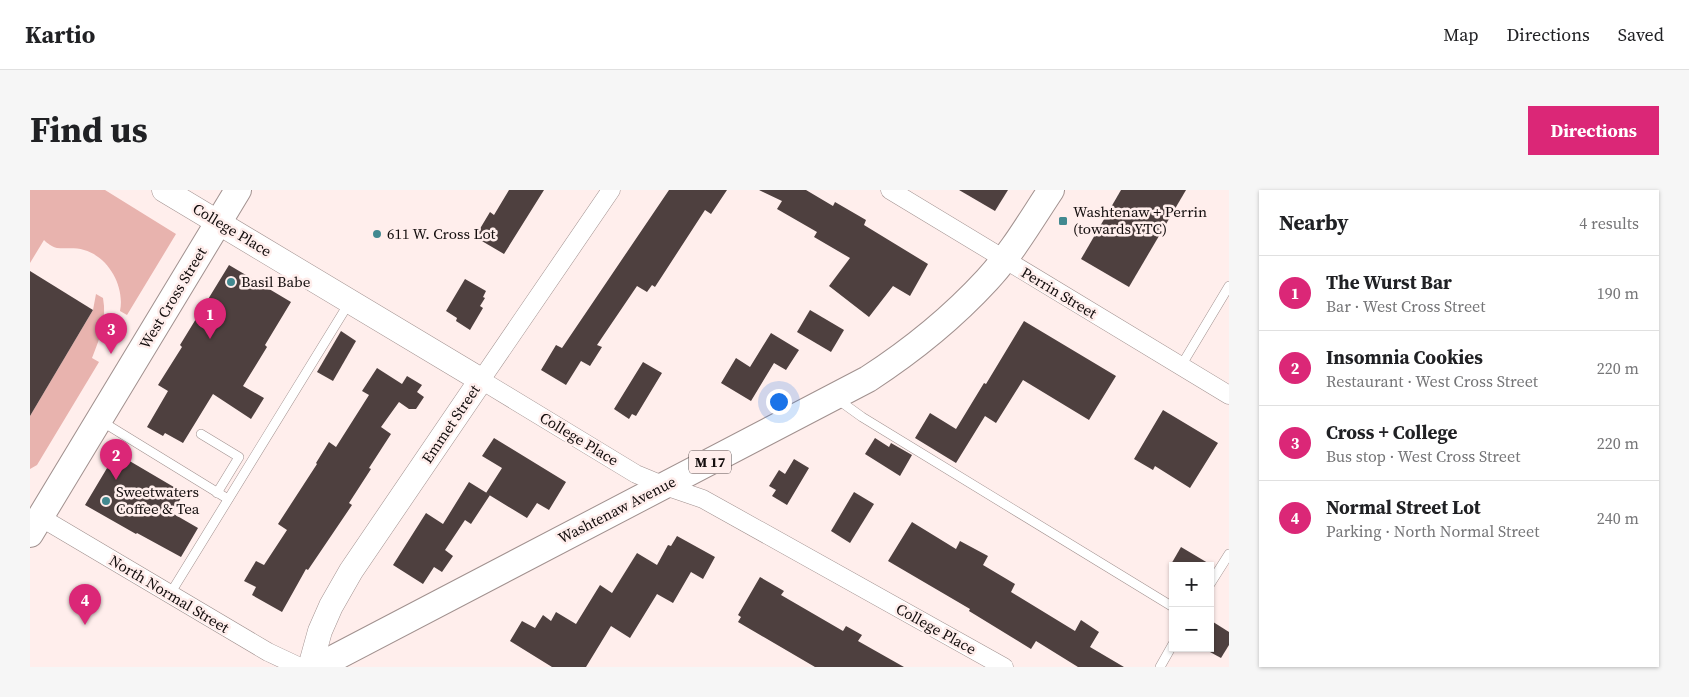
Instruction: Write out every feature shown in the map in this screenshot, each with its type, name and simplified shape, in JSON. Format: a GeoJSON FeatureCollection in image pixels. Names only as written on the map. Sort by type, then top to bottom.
{"type":"FeatureCollection","features":[{"type":"Feature","properties":{"kind":"main road","name":"West Cross Street"},"geometry":{"type":"LineString","coordinates":[[35,526],[238,190]]}},
{"type":"Feature","properties":{"kind":"main road","name":"Washtenaw Avenue"},"geometry":{"type":"LineString","coordinates":[[317,667],[835,398],[868,379],[911,349],[951,315],[988,279],[1004,260],[1051,190]]}},
{"type":"Feature","properties":{"kind":"street","name":"College Place"},"geometry":{"type":"LineString","coordinates":[[164,190],[636,474],[703,499],[1004,667]]}},
{"type":"Feature","properties":{"kind":"street","name":"Emmet Street"},"geometry":{"type":"LineString","coordinates":[[310,667],[320,630],[351,571],[612,190]]}},
{"type":"Feature","properties":{"kind":"street","name":"Perrin Street"},"geometry":{"type":"LineString","coordinates":[[890,190],[1229,395]]}},
{"type":"Feature","properties":{"kind":"street","name":"North Normal Street"},"geometry":{"type":"LineString","coordinates":[[35,526],[170,594],[268,652],[300,667]]}},
{"type":"Feature","properties":{"kind":"lane"},"geometry":{"type":"LineString","coordinates":[[1181,366],[1229,286]]}},
{"type":"Feature","properties":{"kind":"lane"},"geometry":{"type":"LineString","coordinates":[[170,594],[350,301]]}},
{"type":"Feature","properties":{"kind":"lane"},"geometry":{"type":"LineString","coordinates":[[835,398],[862,417],[1169,605]]}},
{"type":"Feature","properties":{"kind":"lane"},"geometry":{"type":"LineString","coordinates":[[99,420],[228,500]]}},
{"type":"Feature","properties":{"kind":"lane"},"geometry":{"type":"LineString","coordinates":[[201,434],[239,457],[217,493]]}},
{"type":"Feature","properties":{"kind":"lane"},"geometry":{"type":"LineString","coordinates":[[1214,578],[1229,554]]}},
{"type":"Feature","properties":{"kind":"lane"},"geometry":{"type":"LineString","coordinates":[[1160,667],[1169,651]]}},
{"type":"Feature","properties":{"kind":"shaded area"},"geometry":{"type":"Polygon","coordinates":[[[30,190],[105,190],[176,234],[127,315],[120,311],[120,292],[113,274],[101,259],[93,254],[81,249],[55,247],[44,240],[30,263],[30,190]]]}},
{"type":"Feature","properties":{"kind":"shaded area"},"geometry":{"type":"Polygon","coordinates":[[[96,294],[103,298],[104,306],[102,329],[92,358],[99,362],[37,465],[30,469],[30,416],[93,310],[96,294]]]}},
{"type":"Feature","properties":{"kind":"building"},"geometry":{"type":"Polygon","coordinates":[[[509,190],[544,190],[504,254],[475,237],[490,212],[494,215],[509,190]]]}},
{"type":"Feature","properties":{"kind":"building"},"geometry":{"type":"Polygon","coordinates":[[[669,190],[727,190],[711,214],[705,210],[655,287],[652,285],[647,292],[637,286],[597,345],[602,347],[590,366],[581,361],[566,385],[541,370],[556,345],[562,348],[669,190]]]}},
{"type":"Feature","properties":{"kind":"building"},"geometry":{"type":"Polygon","coordinates":[[[759,190],[806,190],[833,206],[835,202],[866,220],[864,225],[928,264],[910,296],[893,286],[869,317],[829,286],[850,258],[814,237],[817,232],[777,209],[782,201],[759,190]]]}},
{"type":"Feature","properties":{"kind":"building"},"geometry":{"type":"Polygon","coordinates":[[[959,190],[1008,190],[995,211],[959,190]]]}},
{"type":"Feature","properties":{"kind":"building"},"geometry":{"type":"Polygon","coordinates":[[[1121,190],[1186,190],[1129,287],[1081,259],[1121,190]]]}},
{"type":"Feature","properties":{"kind":"building"},"geometry":{"type":"Polygon","coordinates":[[[229,265],[291,302],[243,386],[264,398],[251,419],[213,394],[183,443],[165,433],[163,436],[147,427],[168,391],[158,385],[229,265]]]}},
{"type":"Feature","properties":{"kind":"building"},"geometry":{"type":"Polygon","coordinates":[[[30,271],[93,310],[30,416],[30,271]]]}},
{"type":"Feature","properties":{"kind":"building"},"geometry":{"type":"Polygon","coordinates":[[[465,279],[486,291],[483,297],[485,298],[480,306],[483,308],[470,330],[456,321],[457,318],[446,311],[465,279]]]}},
{"type":"Feature","properties":{"kind":"building"},"geometry":{"type":"Polygon","coordinates":[[[810,310],[844,330],[831,352],[797,332],[810,310]]]}},
{"type":"Feature","properties":{"kind":"building"},"geometry":{"type":"Polygon","coordinates":[[[1024,321],[1116,376],[1089,420],[1023,380],[996,423],[985,416],[956,463],[915,438],[930,413],[956,429],[1024,321]]]}},
{"type":"Feature","properties":{"kind":"building"},"geometry":{"type":"Polygon","coordinates":[[[341,331],[356,341],[333,381],[317,372],[341,331]]]}},
{"type":"Feature","properties":{"kind":"building"},"geometry":{"type":"Polygon","coordinates":[[[771,333],[799,350],[786,370],[774,363],[751,401],[721,383],[736,358],[750,367],[771,333]]]}},
{"type":"Feature","properties":{"kind":"building"},"geometry":{"type":"Polygon","coordinates":[[[643,362],[662,373],[636,416],[632,414],[629,419],[614,409],[643,362]]]}},
{"type":"Feature","properties":{"kind":"building"},"geometry":{"type":"Polygon","coordinates":[[[377,368],[402,384],[407,376],[422,385],[417,392],[424,397],[416,409],[409,409],[399,402],[381,427],[391,434],[349,503],[352,505],[308,570],[306,569],[282,612],[252,595],[256,587],[244,581],[256,561],[264,565],[287,530],[278,524],[329,442],[336,447],[369,395],[362,391],[377,368]]]}},
{"type":"Feature","properties":{"kind":"building"},"geometry":{"type":"Polygon","coordinates":[[[1163,410],[1218,443],[1190,488],[1155,466],[1153,470],[1134,459],[1163,410]]]}},
{"type":"Feature","properties":{"kind":"building"},"geometry":{"type":"Polygon","coordinates":[[[494,438],[566,482],[549,510],[537,503],[527,518],[486,493],[502,468],[482,456],[494,438]]]}},
{"type":"Feature","properties":{"kind":"building"},"geometry":{"type":"Polygon","coordinates":[[[875,438],[889,447],[891,443],[912,455],[900,476],[865,454],[875,438]]]}},
{"type":"Feature","properties":{"kind":"building"},"geometry":{"type":"Polygon","coordinates":[[[116,453],[184,493],[172,513],[198,528],[181,557],[85,505],[116,453]]]}},
{"type":"Feature","properties":{"kind":"building"},"geometry":{"type":"Polygon","coordinates":[[[794,459],[809,468],[787,505],[772,496],[776,490],[769,486],[779,470],[785,474],[794,459]]]}},
{"type":"Feature","properties":{"kind":"building"},"geometry":{"type":"Polygon","coordinates":[[[469,482],[490,495],[471,524],[465,520],[445,550],[453,556],[442,572],[434,567],[423,584],[393,565],[426,513],[443,524],[469,482]]]}},
{"type":"Feature","properties":{"kind":"building"},"geometry":{"type":"Polygon","coordinates":[[[854,492],[874,504],[850,543],[831,531],[854,492]]]}},
{"type":"Feature","properties":{"kind":"building"},"geometry":{"type":"Polygon","coordinates":[[[912,522],[956,549],[960,541],[988,556],[983,565],[1015,584],[1011,592],[1075,631],[1081,620],[1099,632],[1090,647],[1124,667],[1078,667],[1036,641],[1031,649],[969,611],[970,609],[888,561],[912,522]]]}},
{"type":"Feature","properties":{"kind":"building"},"geometry":{"type":"Polygon","coordinates":[[[677,536],[715,557],[703,579],[691,572],[673,603],[657,594],[630,638],[611,626],[586,667],[552,667],[510,641],[522,621],[535,628],[543,615],[551,621],[556,612],[576,624],[600,585],[612,593],[637,553],[657,565],[668,545],[671,546],[677,536]]]}},
{"type":"Feature","properties":{"kind":"building"},"geometry":{"type":"Polygon","coordinates":[[[1181,547],[1206,562],[1172,562],[1181,547]]]}},
{"type":"Feature","properties":{"kind":"building"},"geometry":{"type":"Polygon","coordinates":[[[760,577],[784,591],[781,595],[843,631],[846,626],[862,635],[858,641],[904,667],[815,667],[738,622],[741,617],[738,615],[760,577]]]}},
{"type":"Feature","properties":{"kind":"building"},"geometry":{"type":"Polygon","coordinates":[[[1214,623],[1229,632],[1229,645],[1221,658],[1210,652],[1214,652],[1214,623]]]}},
{"type":"Feature","properties":{"kind":"place","name":"Washtenaw + Perrin (towards YTC)"},"geometry":{"type":"Point","coordinates":[1063,221]}},
{"type":"Feature","properties":{"kind":"place","name":"611 W. Cross Lot"},"geometry":{"type":"Point","coordinates":[377,234]}},
{"type":"Feature","properties":{"kind":"place","name":"Basil Babe"},"geometry":{"type":"Point","coordinates":[231,282]}},
{"type":"Feature","properties":{"kind":"place","name":"The Wurst Bar"},"geometry":{"type":"Point","coordinates":[210,339]}},
{"type":"Feature","properties":{"kind":"place","name":"Cross + College"},"geometry":{"type":"Point","coordinates":[111,354]}},
{"type":"Feature","properties":{"kind":"place","name":"Insomnia Cookies"},"geometry":{"type":"Point","coordinates":[116,480]}},
{"type":"Feature","properties":{"kind":"place","name":"Sweetwaters Coffee & Tea"},"geometry":{"type":"Point","coordinates":[106,501]}},
{"type":"Feature","properties":{"kind":"place","name":"Normal Street Lot"},"geometry":{"type":"Point","coordinates":[85,625]}}]}
